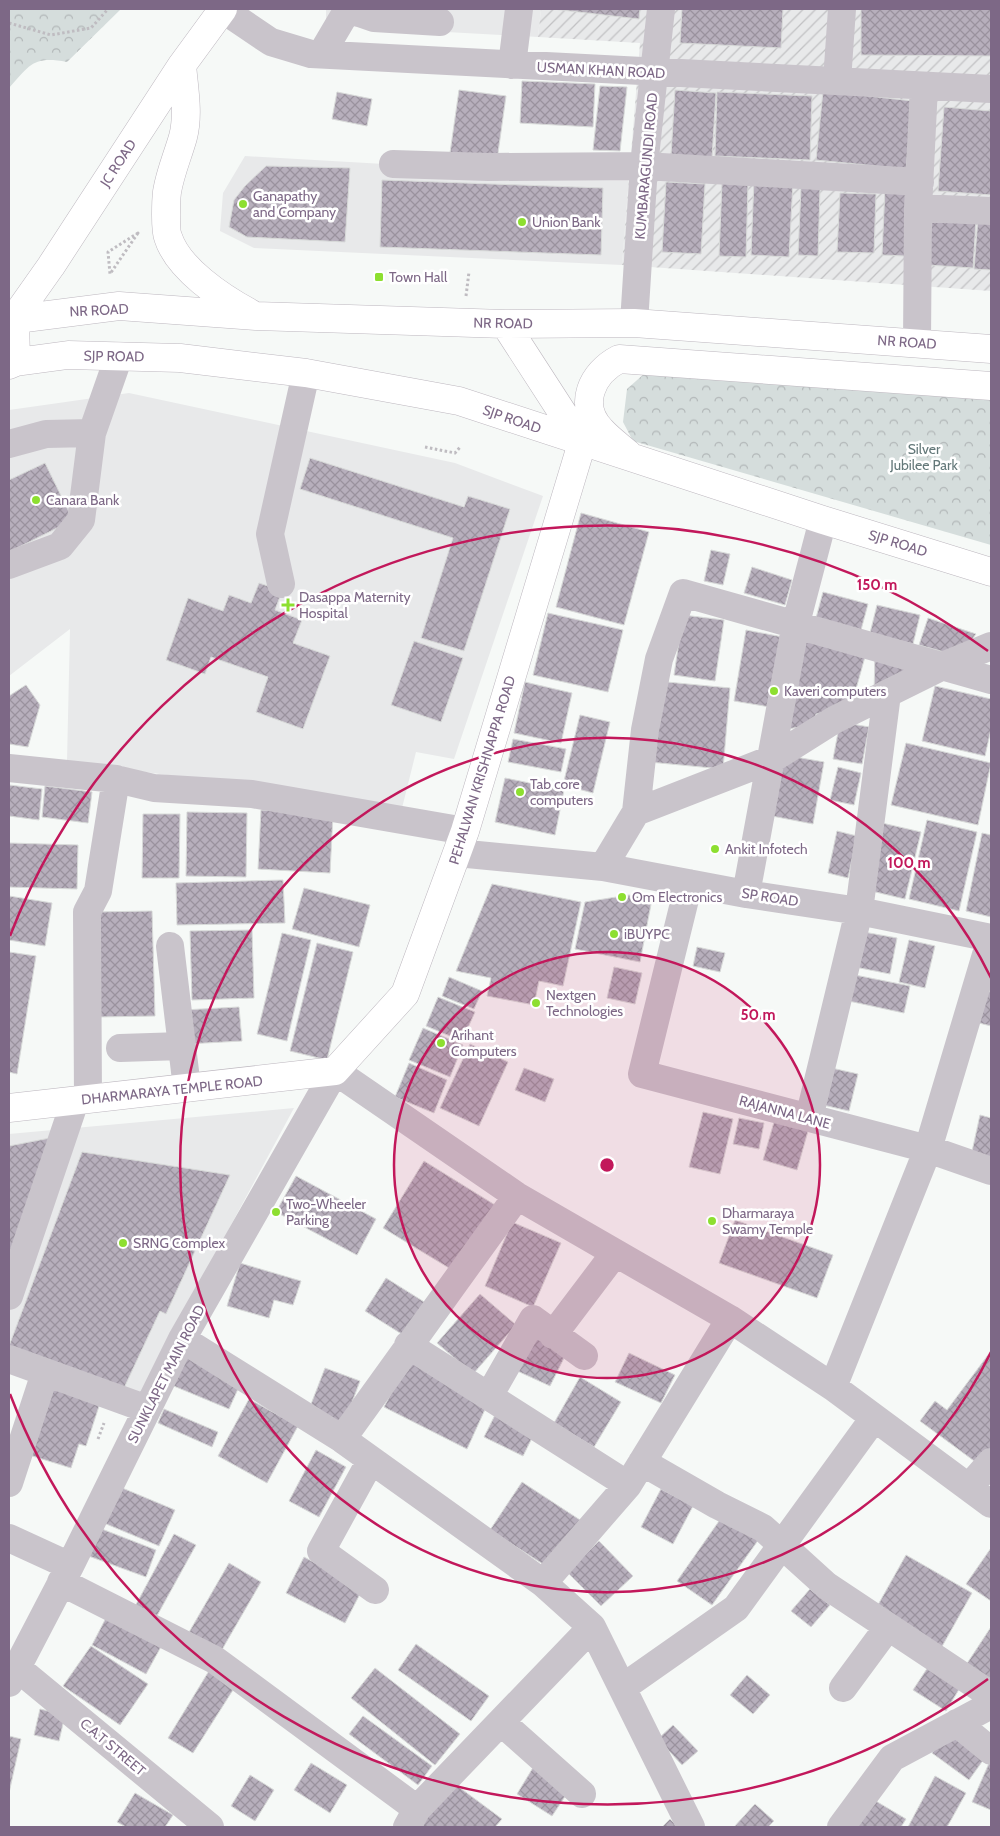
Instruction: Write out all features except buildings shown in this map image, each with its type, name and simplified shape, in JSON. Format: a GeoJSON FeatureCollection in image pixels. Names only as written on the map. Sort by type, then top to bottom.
{"type":"FeatureCollection","features":[{"type":"Feature","properties":{"kind":"main road","name":"JC ROAD"},"geometry":{"type":"LineString","coordinates":[[12,318],[51,266],[182,65],[222,9]]}},
{"type":"Feature","properties":{"kind":"main road"},"geometry":{"type":"LineString","coordinates":[[182,65],[186,108],[183,137],[167,193],[167,236],[176,254],[201,280],[224,299],[256,316]]}},
{"type":"Feature","properties":{"kind":"main road","name":"NR ROAD"},"geometry":{"type":"LineString","coordinates":[[12,318],[118,306],[256,316],[506,324],[634,323],[991,349]]}},
{"type":"Feature","properties":{"kind":"main road"},"geometry":{"type":"LineString","coordinates":[[12,318],[12,364]]}},
{"type":"Feature","properties":{"kind":"main road"},"geometry":{"type":"LineString","coordinates":[[506,324],[582,443]]}},
{"type":"Feature","properties":{"kind":"main road","name":"SJP ROAD"},"geometry":{"type":"LineString","coordinates":[[12,364],[68,354],[180,358],[306,373],[459,401],[582,443],[991,572]]}},
{"type":"Feature","properties":{"kind":"main road"},"geometry":{"type":"LineString","coordinates":[[636,460],[600,430],[593,419],[590,407],[590,394],[593,383],[604,368],[619,359],[991,386]]}},
{"type":"Feature","properties":{"kind":"main road","name":"PEHALWAN KRISHNAPPA ROAD"},"geometry":{"type":"LineString","coordinates":[[335,1071],[405,994],[461,842],[582,443]]}},
{"type":"Feature","properties":{"kind":"main road","name":"DHARMARAYA TEMPLE ROAD"},"geometry":{"type":"LineString","coordinates":[[9,1108],[335,1071]]}},
{"type":"Feature","properties":{"kind":"street","name":"USMAN KHAN ROAD"},"geometry":{"type":"LineString","coordinates":[[222,9],[271,42],[311,54],[322,53],[655,73],[991,89]]}},
{"type":"Feature","properties":{"kind":"street"},"geometry":{"type":"LineString","coordinates":[[322,53],[348,9],[374,18],[440,22]]}},
{"type":"Feature","properties":{"kind":"street"},"geometry":{"type":"LineString","coordinates":[[512,65],[519,9]]}},
{"type":"Feature","properties":{"kind":"street","name":"KUMBARAGUNDI ROAD"},"geometry":{"type":"LineString","coordinates":[[634,323],[644,166],[661,9]]}},
{"type":"Feature","properties":{"kind":"street"},"geometry":{"type":"LineString","coordinates":[[837,81],[842,9]]}},
{"type":"Feature","properties":{"kind":"street"},"geometry":{"type":"LineString","coordinates":[[917,343],[919,195],[924,86]]}},
{"type":"Feature","properties":{"kind":"street"},"geometry":{"type":"LineString","coordinates":[[393,164],[489,167],[644,166],[919,195],[991,211]]}},
{"type":"Feature","properties":{"kind":"street"},"geometry":{"type":"LineString","coordinates":[[9,565],[60,546],[80,520],[92,433],[119,356]]}},
{"type":"Feature","properties":{"kind":"street"},"geometry":{"type":"LineString","coordinates":[[281,584],[270,534],[306,373]]}},
{"type":"Feature","properties":{"kind":"street"},"geometry":{"type":"LineString","coordinates":[[9,444],[46,434],[92,433]]}},
{"type":"Feature","properties":{"kind":"street"},"geometry":{"type":"LineString","coordinates":[[746,894],[796,623],[823,520]]}},
{"type":"Feature","properties":{"kind":"street"},"geometry":{"type":"LineString","coordinates":[[604,867],[636,812],[645,730],[658,659],[683,593],[945,665],[991,680]]}},
{"type":"Feature","properties":{"kind":"street"},"geometry":{"type":"LineString","coordinates":[[636,812],[772,759],[834,720],[945,665],[991,646]]}},
{"type":"Feature","properties":{"kind":"street"},"geometry":{"type":"LineString","coordinates":[[809,1118],[859,911],[887,694]]}},
{"type":"Feature","properties":{"kind":"street","name":"SP ROAD"},"geometry":{"type":"LineString","coordinates":[[9,768],[116,779],[154,788],[252,794],[461,842],[746,894],[859,911],[991,938]]}},
{"type":"Feature","properties":{"kind":"street"},"geometry":{"type":"LineString","coordinates":[[9,1296],[81,1100],[87,912],[98,890],[116,779]]}},
{"type":"Feature","properties":{"kind":"street","name":"RAJANNA LANE"},"geometry":{"type":"LineString","coordinates":[[689,883],[642,1074],[928,1149],[991,1171]]}},
{"type":"Feature","properties":{"kind":"street"},"geometry":{"type":"LineString","coordinates":[[833,1387],[928,1149],[991,938]]}},
{"type":"Feature","properties":{"kind":"street"},"geometry":{"type":"LineString","coordinates":[[170,946],[187,1088]]}},
{"type":"Feature","properties":{"kind":"street"},"geometry":{"type":"LineString","coordinates":[[120,1048],[182,1046]]}},
{"type":"Feature","properties":{"kind":"street"},"geometry":{"type":"LineString","coordinates":[[335,1071],[518,1196],[730,1319],[833,1387],[991,1504]]}},
{"type":"Feature","properties":{"kind":"street","name":"SUNKLAPET MAIN ROAD"},"geometry":{"type":"LineString","coordinates":[[12,1675],[65,1574],[182,1339],[335,1071]]}},
{"type":"Feature","properties":{"kind":"street"},"geometry":{"type":"LineString","coordinates":[[342,1439],[408,1345],[518,1196]]}},
{"type":"Feature","properties":{"kind":"street"},"geometry":{"type":"LineString","coordinates":[[553,1335],[615,1253]]}},
{"type":"Feature","properties":{"kind":"street"},"geometry":{"type":"LineString","coordinates":[[489,1396],[532,1319],[584,1356]]}},
{"type":"Feature","properties":{"kind":"street"},"geometry":{"type":"LineString","coordinates":[[543,1582],[628,1485],[730,1319]]}},
{"type":"Feature","properties":{"kind":"street"},"geometry":{"type":"LineString","coordinates":[[182,1339],[342,1439],[543,1582],[592,1627],[691,1827]]}},
{"type":"Feature","properties":{"kind":"street"},"geometry":{"type":"LineString","coordinates":[[408,1345],[628,1485]]}},
{"type":"Feature","properties":{"kind":"street"},"geometry":{"type":"LineString","coordinates":[[9,1359],[147,1408]]}},
{"type":"Feature","properties":{"kind":"street"},"geometry":{"type":"LineString","coordinates":[[9,1483],[45,1373]]}},
{"type":"Feature","properties":{"kind":"street"},"geometry":{"type":"LineString","coordinates":[[622,1688],[736,1608],[874,1418]]}},
{"type":"Feature","properties":{"kind":"street"},"geometry":{"type":"LineString","coordinates":[[371,1460],[321,1551],[375,1590]]}},
{"type":"Feature","properties":{"kind":"street"},"geometry":{"type":"LineString","coordinates":[[642,1462],[717,1505],[763,1528],[827,1586],[991,1695]]}},
{"type":"Feature","properties":{"kind":"street"},"geometry":{"type":"LineString","coordinates":[[969,1487],[991,1462]]}},
{"type":"Feature","properties":{"kind":"street"},"geometry":{"type":"LineString","coordinates":[[9,1538],[65,1574],[215,1660],[412,1818],[592,1627]]}},
{"type":"Feature","properties":{"kind":"street"},"geometry":{"type":"LineString","coordinates":[[843,1688],[888,1627]]}},
{"type":"Feature","properties":{"kind":"street","name":"C.A.T STREET"},"geometry":{"type":"LineString","coordinates":[[12,1675],[210,1827]]}},
{"type":"Feature","properties":{"kind":"street"},"geometry":{"type":"LineString","coordinates":[[841,1827],[892,1758],[991,1705]]}},
{"type":"Feature","properties":{"kind":"street"},"geometry":{"type":"LineString","coordinates":[[501,1722],[582,1794]]}},
{"type":"Feature","properties":{"kind":"street"},"geometry":{"type":"LineString","coordinates":[[957,1723],[991,1751]]}},
{"type":"Feature","properties":{"kind":"path"},"geometry":{"type":"LineString","coordinates":[[9,23],[51,35],[91,28],[108,9]]}},
{"type":"Feature","properties":{"kind":"path"},"geometry":{"type":"LineString","coordinates":[[138,233],[121,258],[110,274],[108,252],[138,233]]}},
{"type":"Feature","properties":{"kind":"path"},"geometry":{"type":"LineString","coordinates":[[466,299],[469,272]]}},
{"type":"Feature","properties":{"kind":"path"},"geometry":{"type":"LineString","coordinates":[[425,447],[455,453],[460,446]]}},
{"type":"Feature","properties":{"kind":"shaded area"},"geometry":{"type":"Polygon","coordinates":[[[326,9],[541,9],[538,37],[338,26],[326,19],[326,9]]]}},
{"type":"Feature","properties":{"kind":"shaded area"},"geometry":{"type":"Polygon","coordinates":[[[541,9],[991,9],[991,291],[622,265],[640,43],[538,37],[541,9]]]}},
{"type":"Feature","properties":{"kind":"shaded area"},"geometry":{"type":"Polygon","coordinates":[[[245,156],[629,178],[622,265],[254,248],[220,231],[223,193],[245,156]]]}},
{"type":"Feature","properties":{"kind":"shaded area","name":"Dasappa Maternity Hospital"},"geometry":{"type":"Polygon","coordinates":[[[129,393],[455,463],[543,496],[454,759],[416,752],[402,808],[67,761],[70,629],[9,676],[9,410],[129,393]]]}},
{"type":"Feature","properties":{"kind":"shaded area"},"geometry":{"type":"Polygon","coordinates":[[[294,1108],[139,1396],[9,1349],[9,1134],[294,1108]]]}},
{"type":"Feature","properties":{"kind":"green space"},"geometry":{"type":"Polygon","coordinates":[[[9,9],[121,9],[67,62],[56,60],[40,61],[28,68],[9,88],[9,9]]]}},
{"type":"Feature","properties":{"kind":"green space","name":"Silver Jubilee Park"},"geometry":{"type":"Polygon","coordinates":[[[645,373],[991,397],[991,545],[633,441],[623,422],[627,389],[645,373]]]}},
{"type":"Feature","properties":{"kind":"place","name":"Ganapathy and Company"},"geometry":{"type":"Point","coordinates":[243,204]}},
{"type":"Feature","properties":{"kind":"place","name":"Union Bank"},"geometry":{"type":"Point","coordinates":[522,222]}},
{"type":"Feature","properties":{"kind":"place","name":"Town Hall"},"geometry":{"type":"Point","coordinates":[379,277]}},
{"type":"Feature","properties":{"kind":"place","name":"Canara Bank"},"geometry":{"type":"Point","coordinates":[36,500]}},
{"type":"Feature","properties":{"kind":"place","name":"Dasappa Maternity Hospital"},"geometry":{"type":"Point","coordinates":[288,605]}},
{"type":"Feature","properties":{"kind":"place","name":"Kaveri computers"},"geometry":{"type":"Point","coordinates":[774,691]}},
{"type":"Feature","properties":{"kind":"place","name":"Tab core computers"},"geometry":{"type":"Point","coordinates":[520,792]}},
{"type":"Feature","properties":{"kind":"place","name":"Ankit Infotech"},"geometry":{"type":"Point","coordinates":[715,849]}},
{"type":"Feature","properties":{"kind":"place","name":"Om Electronics"},"geometry":{"type":"Point","coordinates":[622,897]}},
{"type":"Feature","properties":{"kind":"place","name":"iBUYPC"},"geometry":{"type":"Point","coordinates":[614,934]}},
{"type":"Feature","properties":{"kind":"place","name":"Nextgen Technologies"},"geometry":{"type":"Point","coordinates":[536,1003]}},
{"type":"Feature","properties":{"kind":"place","name":"Arihant Computers"},"geometry":{"type":"Point","coordinates":[441,1043]}},
{"type":"Feature","properties":{"kind":"place","name":"Two-Wheeler Parking"},"geometry":{"type":"Point","coordinates":[276,1212]}},
{"type":"Feature","properties":{"kind":"place","name":"Dharmaraya Swamy Temple"},"geometry":{"type":"Point","coordinates":[712,1221]}},
{"type":"Feature","properties":{"kind":"place","name":"SRNG Complex"},"geometry":{"type":"Point","coordinates":[123,1243]}}]}
